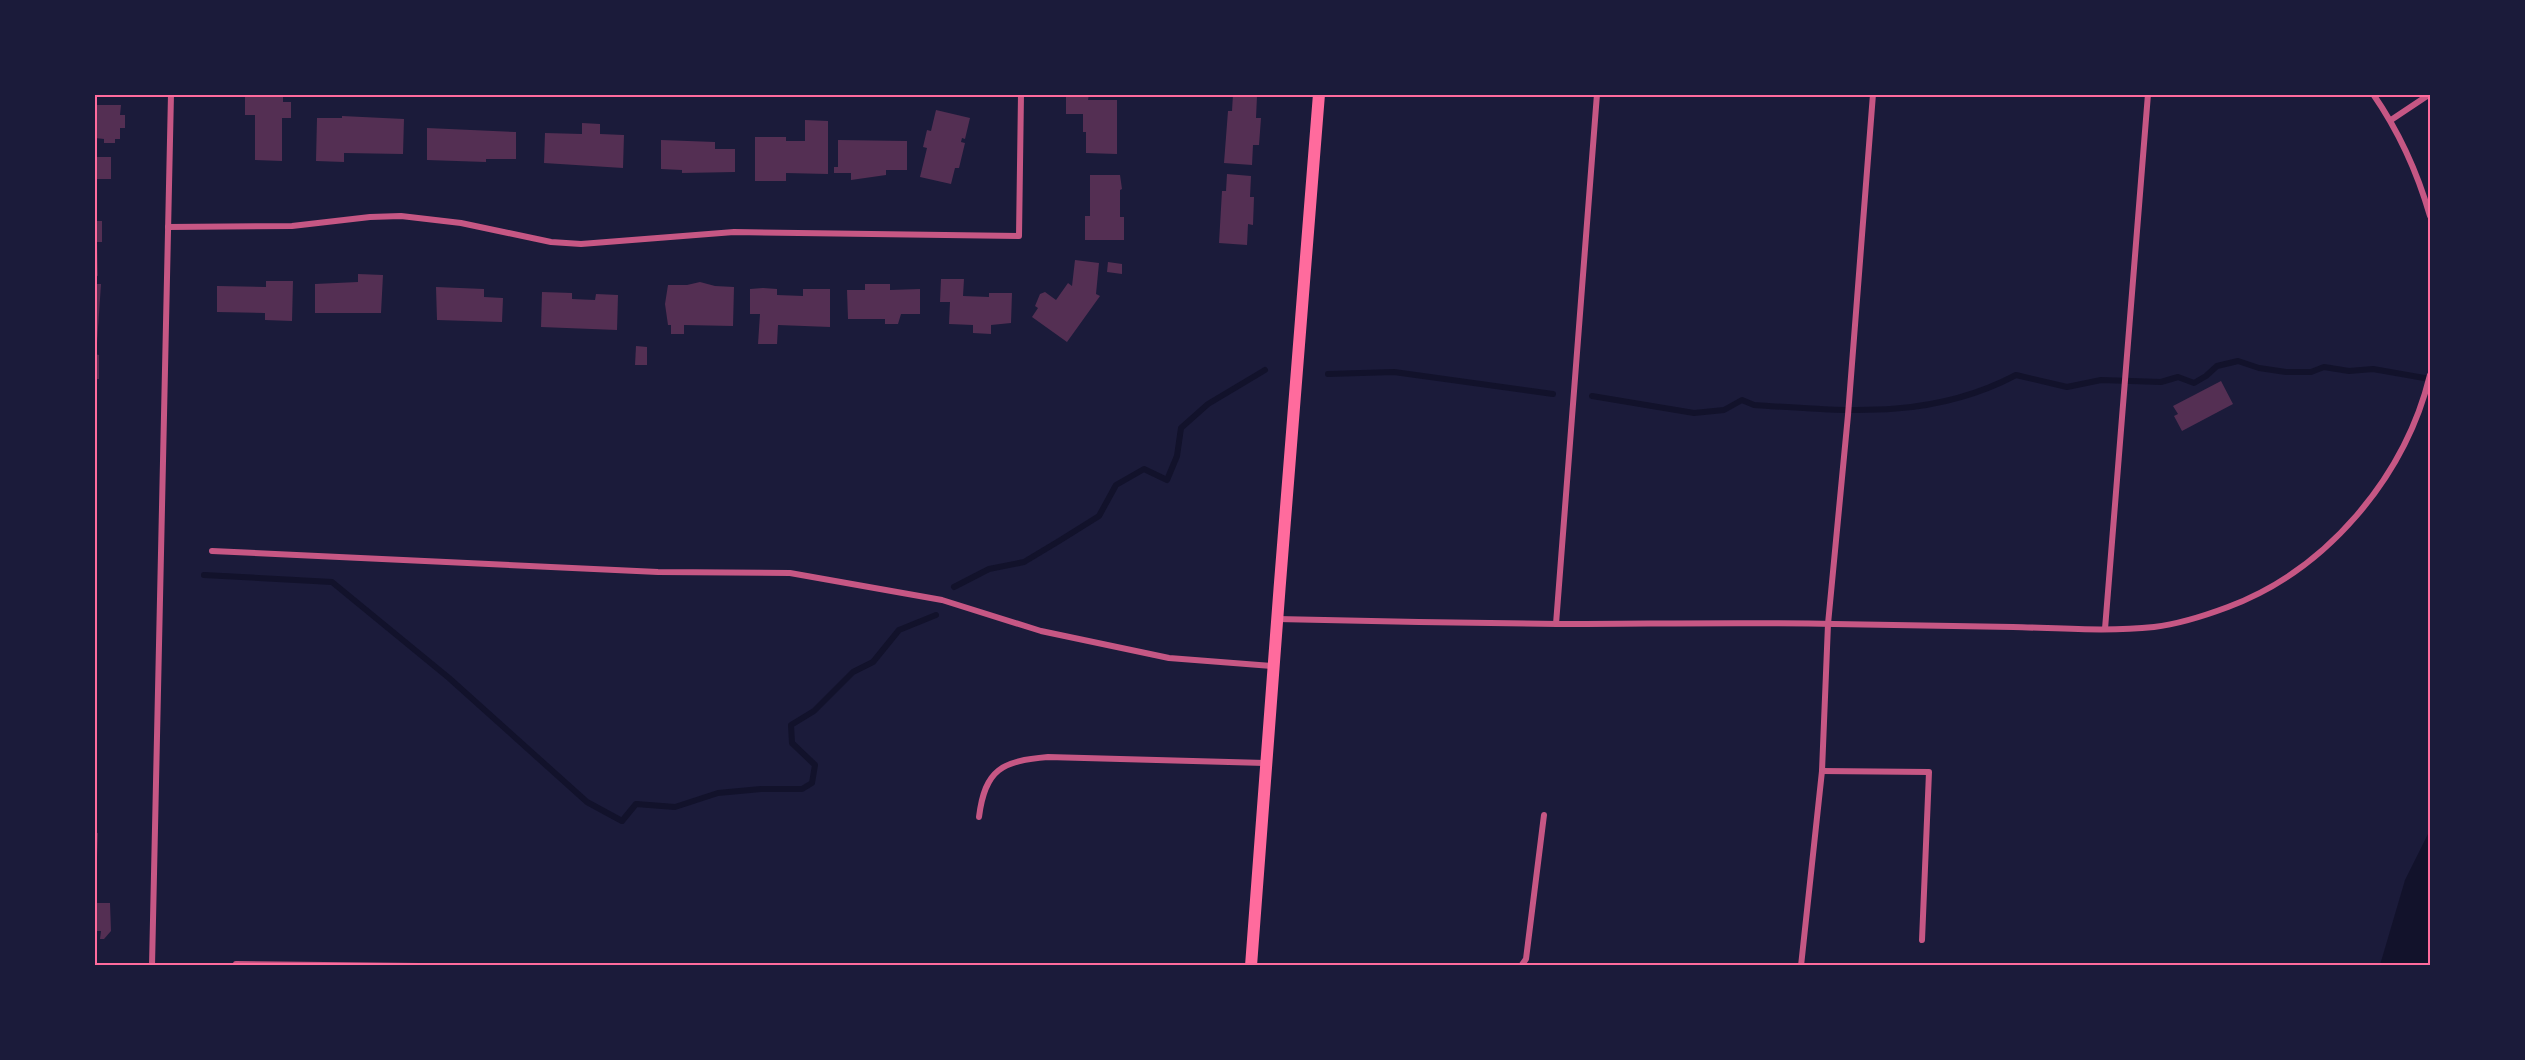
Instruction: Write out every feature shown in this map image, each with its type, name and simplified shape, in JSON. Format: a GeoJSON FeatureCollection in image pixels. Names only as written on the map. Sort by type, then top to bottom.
{"type":"FeatureCollection","features":[{"type":"Feature","properties":{"kind":"main road"},"geometry":{"type":"LineString","coordinates":[[1251,966],[1272,666],[1298,384],[1319,94]]}},
{"type":"Feature","properties":{"kind":"street"},"geometry":{"type":"LineString","coordinates":[[152,966],[171,94]]}},
{"type":"Feature","properties":{"kind":"street"},"geometry":{"type":"LineString","coordinates":[[168,226],[292,226],[400,216],[461,223],[541,240],[581,244],[734,232],[1019,236],[1021,94]]}},
{"type":"Feature","properties":{"kind":"street"},"geometry":{"type":"LineString","coordinates":[[1556,624],[1597,94]]}},
{"type":"Feature","properties":{"kind":"street"},"geometry":{"type":"LineString","coordinates":[[1801,966],[1822,771],[1828,624],[1848,415],[1873,94]]}},
{"type":"Feature","properties":{"kind":"street"},"geometry":{"type":"LineString","coordinates":[[2105,629],[2148,94]]}},
{"type":"Feature","properties":{"kind":"street"},"geometry":{"type":"LineString","coordinates":[[2373,94],[2391,120],[2413,164],[2430,216]]}},
{"type":"Feature","properties":{"kind":"street"},"geometry":{"type":"LineString","coordinates":[[2391,120],[2430,94]]}},
{"type":"Feature","properties":{"kind":"street"},"geometry":{"type":"LineString","coordinates":[[1277,619],[2105,629],[2155,627],[2193,619],[2231,606],[2266,589],[2300,568],[2344,529],[2382,484],[2402,450],[2426,392],[2430,375]]}},
{"type":"Feature","properties":{"kind":"street"},"geometry":{"type":"LineString","coordinates":[[212,551],[658,572],[790,573],[942,600],[1041,631],[1168,658],[1272,666]]}},
{"type":"Feature","properties":{"kind":"street"},"geometry":{"type":"LineString","coordinates":[[979,817],[982,794],[991,776],[1006,765],[1027,759],[1048,757],[1265,764]]}},
{"type":"Feature","properties":{"kind":"street"},"geometry":{"type":"LineString","coordinates":[[1822,771],[1929,772],[1922,940]]}},
{"type":"Feature","properties":{"kind":"street"},"geometry":{"type":"LineString","coordinates":[[1521,966],[1526,959],[1544,815]]}},
{"type":"Feature","properties":{"kind":"street"},"geometry":{"type":"LineString","coordinates":[[236,964],[419,966]]}},
{"type":"Feature","properties":{"kind":"shaded area"},"geometry":{"type":"Polygon","coordinates":[[[2430,830],[2430,965],[2380,965],[2405,880],[2430,830]]]}},
{"type":"Feature","properties":{"kind":"building"},"geometry":{"type":"Polygon","coordinates":[[[245,94],[283,94],[283,102],[291,102],[291,118],[282,118],[282,161],[255,160],[255,115],[245,115],[245,94]]]}},
{"type":"Feature","properties":{"kind":"building"},"geometry":{"type":"Polygon","coordinates":[[[1066,94],[1089,94],[1088,100],[1117,100],[1117,154],[1086,153],[1083,114],[1066,114],[1066,94]]]}},
{"type":"Feature","properties":{"kind":"building"},"geometry":{"type":"Polygon","coordinates":[[[1233,94],[1257,96],[1256,118],[1261,118],[1259,145],[1253,145],[1252,165],[1224,163],[1228,111],[1232,111],[1233,94]]]}},
{"type":"Feature","properties":{"kind":"building"},"geometry":{"type":"Polygon","coordinates":[[[96,105],[121,105],[120,115],[125,115],[125,128],[120,128],[120,139],[115,139],[115,143],[104,143],[104,139],[95,138],[96,105]]]}},
{"type":"Feature","properties":{"kind":"building"},"geometry":{"type":"Polygon","coordinates":[[[936,110],[970,118],[965,139],[962,138],[961,142],[965,143],[959,168],[955,168],[951,184],[920,177],[927,148],[923,147],[927,130],[931,131],[936,110]]]}},
{"type":"Feature","properties":{"kind":"building"},"geometry":{"type":"Polygon","coordinates":[[[342,116],[404,119],[403,154],[344,153],[344,162],[316,161],[317,118],[342,118],[342,116]]]}},
{"type":"Feature","properties":{"kind":"building"},"geometry":{"type":"Polygon","coordinates":[[[805,120],[828,121],[828,174],[786,173],[786,181],[755,181],[755,137],[786,137],[786,141],[805,141],[805,120]]]}},
{"type":"Feature","properties":{"kind":"building"},"geometry":{"type":"Polygon","coordinates":[[[582,123],[600,124],[600,134],[624,135],[623,168],[544,163],[545,133],[582,134],[582,123]]]}},
{"type":"Feature","properties":{"kind":"building"},"geometry":{"type":"Polygon","coordinates":[[[427,128],[516,132],[516,159],[486,159],[486,162],[427,160],[427,128]]]}},
{"type":"Feature","properties":{"kind":"building"},"geometry":{"type":"Polygon","coordinates":[[[661,140],[715,142],[715,149],[735,149],[735,172],[682,173],[682,170],[661,169],[661,140]]]}},
{"type":"Feature","properties":{"kind":"building"},"geometry":{"type":"Polygon","coordinates":[[[838,140],[907,141],[907,170],[886,170],[886,175],[851,180],[851,173],[834,173],[834,167],[838,167],[838,140]]]}},
{"type":"Feature","properties":{"kind":"building"},"geometry":{"type":"Polygon","coordinates":[[[94,157],[111,157],[111,179],[94,179],[94,157]]]}},
{"type":"Feature","properties":{"kind":"building"},"geometry":{"type":"Polygon","coordinates":[[[1227,174],[1251,176],[1250,197],[1254,197],[1253,225],[1248,224],[1247,245],[1219,243],[1222,191],[1226,191],[1227,174]]]}},
{"type":"Feature","properties":{"kind":"building"},"geometry":{"type":"Polygon","coordinates":[[[1090,175],[1120,175],[1122,189],[1120,190],[1120,217],[1124,217],[1124,240],[1085,240],[1085,216],[1090,216],[1090,175]]]}},
{"type":"Feature","properties":{"kind":"building"},"geometry":{"type":"Polygon","coordinates":[[[94,221],[102,221],[102,242],[97,242],[98,276],[94,275],[94,221]]]}},
{"type":"Feature","properties":{"kind":"building"},"geometry":{"type":"Polygon","coordinates":[[[1075,260],[1099,263],[1096,294],[1100,296],[1067,342],[1032,317],[1038,308],[1035,306],[1040,294],[1045,292],[1056,300],[1068,283],[1072,286],[1075,260]]]}},
{"type":"Feature","properties":{"kind":"building"},"geometry":{"type":"Polygon","coordinates":[[[1108,262],[1122,264],[1122,274],[1107,272],[1108,262]]]}},
{"type":"Feature","properties":{"kind":"building"},"geometry":{"type":"Polygon","coordinates":[[[358,274],[383,275],[381,313],[315,313],[315,284],[358,282],[358,274]]]}},
{"type":"Feature","properties":{"kind":"building"},"geometry":{"type":"Polygon","coordinates":[[[941,279],[964,279],[963,296],[989,297],[989,293],[1012,293],[1011,323],[991,325],[991,334],[973,333],[973,325],[949,324],[950,302],[940,302],[941,279]]]}},
{"type":"Feature","properties":{"kind":"building"},"geometry":{"type":"Polygon","coordinates":[[[266,281],[293,281],[292,321],[265,320],[265,313],[217,312],[217,286],[266,287],[266,281]]]}},
{"type":"Feature","properties":{"kind":"building"},"geometry":{"type":"Polygon","coordinates":[[[700,282],[734,287],[733,326],[684,325],[684,334],[671,334],[665,304],[668,285],[700,282]]]}},
{"type":"Feature","properties":{"kind":"building"},"geometry":{"type":"Polygon","coordinates":[[[94,284],[101,284],[97,343],[94,343],[94,284]]]}},
{"type":"Feature","properties":{"kind":"building"},"geometry":{"type":"Polygon","coordinates":[[[865,284],[890,284],[890,290],[920,289],[920,314],[901,314],[898,324],[885,324],[885,319],[848,319],[847,290],[865,290],[865,284]]]}},
{"type":"Feature","properties":{"kind":"building"},"geometry":{"type":"Polygon","coordinates":[[[436,287],[484,289],[484,297],[503,298],[502,322],[437,320],[436,287]]]}},
{"type":"Feature","properties":{"kind":"building"},"geometry":{"type":"Polygon","coordinates":[[[750,289],[777,289],[777,295],[803,296],[803,289],[830,289],[830,327],[778,325],[777,344],[758,344],[760,314],[750,314],[750,289]]]}},
{"type":"Feature","properties":{"kind":"building"},"geometry":{"type":"Polygon","coordinates":[[[542,292],[572,293],[572,299],[595,300],[596,294],[618,295],[617,330],[541,327],[542,292]]]}},
{"type":"Feature","properties":{"kind":"building"},"geometry":{"type":"Polygon","coordinates":[[[636,346],[647,347],[647,365],[635,365],[636,346]]]}},
{"type":"Feature","properties":{"kind":"building"},"geometry":{"type":"Polygon","coordinates":[[[94,354],[99,355],[99,379],[94,379],[94,354]]]}},
{"type":"Feature","properties":{"kind":"building"},"geometry":{"type":"Polygon","coordinates":[[[2221,381],[2233,404],[2182,431],[2174,416],[2178,414],[2173,406],[2221,381]]]}},
{"type":"Feature","properties":{"kind":"building"},"geometry":{"type":"Polygon","coordinates":[[[94,833],[98,833],[97,857],[94,857],[94,833]]]}},
{"type":"Feature","properties":{"kind":"building"},"geometry":{"type":"Polygon","coordinates":[[[94,903],[110,903],[111,931],[104,939],[100,939],[101,931],[94,931],[94,903]]]}},
{"type":"Feature","properties":{"kind":"waterway"},"geometry":{"type":"LineString","coordinates":[[1592,396],[1694,413],[1724,410],[1742,400],[1754,405],[1855,410],[1888,409],[1952,400],[2016,375],[2067,387],[2101,380],[2161,382],[2178,377],[2194,383],[2217,366],[2238,361],[2259,368],[2286,372],[2311,372],[2324,367],[2349,371],[2373,369],[2430,379]]}},
{"type":"Feature","properties":{"kind":"waterway"},"geometry":{"type":"LineString","coordinates":[[954,587],[989,569],[1024,562],[1059,541],[1099,516],[1116,485],[1144,469],[1167,480],[1177,456],[1181,428],[1208,404],[1265,370]]}},
{"type":"Feature","properties":{"kind":"waterway"},"geometry":{"type":"LineString","coordinates":[[1328,374],[1394,372],[1553,394]]}},
{"type":"Feature","properties":{"kind":"waterway"},"geometry":{"type":"LineString","coordinates":[[204,575],[332,582],[449,678],[587,802],[622,821],[636,804],[675,807],[718,793],[761,789],[802,789],[812,783],[815,765],[792,743],[791,725],[814,711],[853,672],[873,662],[899,630],[936,615]]}}]}
